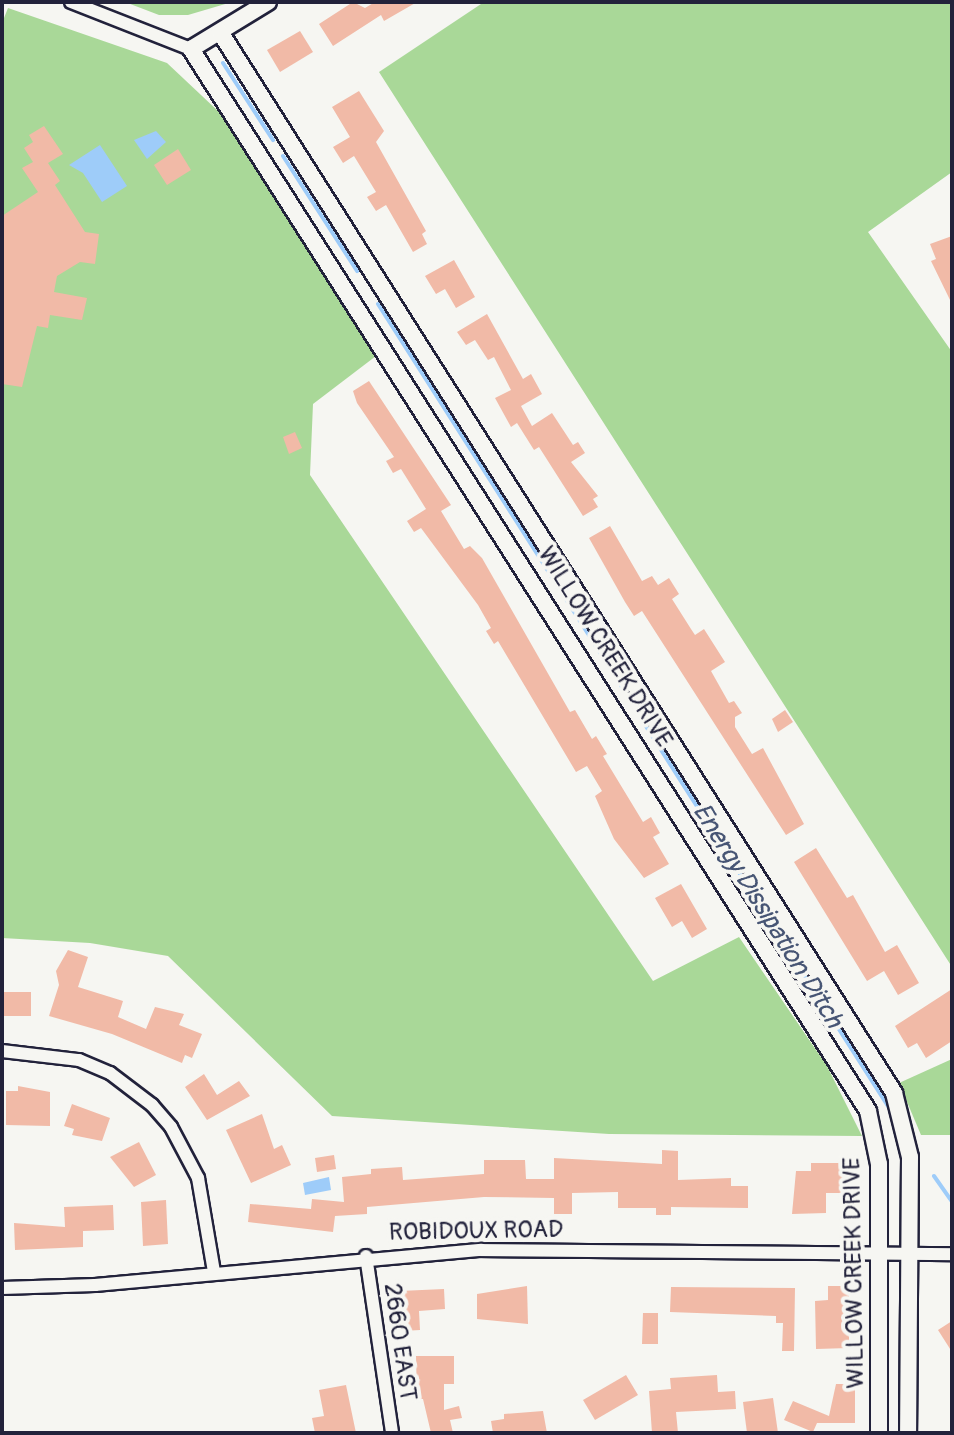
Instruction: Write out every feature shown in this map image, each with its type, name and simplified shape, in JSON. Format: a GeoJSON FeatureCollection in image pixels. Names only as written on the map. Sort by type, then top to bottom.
{"type":"FeatureCollection","features":[{"type":"Feature","properties":{"kind":"street"},"geometry":{"type":"LineString","coordinates":[[71,2],[191,49],[268,2]]}},
{"type":"Feature","properties":{"kind":"street","name":"WILLOW CREEK DRIVE"},"geometry":{"type":"LineString","coordinates":[[220,32],[880,1066],[908,1136],[908,1433]]}},
{"type":"Feature","properties":{"kind":"street","name":"WILLOW CREEK DRIVE"},"geometry":{"type":"LineString","coordinates":[[191,49],[858,1090],[879,1164],[879,1433]]}},
{"type":"Feature","properties":{"kind":"street"},"geometry":{"type":"LineString","coordinates":[[2,1051],[79,1060],[110,1073],[152,1105],[171,1127],[198,1178],[214,1272]]}},
{"type":"Feature","properties":{"kind":"street","name":"ROBIDOUX ROAD"},"geometry":{"type":"LineString","coordinates":[[2,1288],[214,1272],[366,1256],[481,1250],[952,1254]]}},
{"type":"Feature","properties":{"kind":"street","name":"2660 EAST"},"geometry":{"type":"LineString","coordinates":[[366,1256],[392,1433]]}},
{"type":"Feature","properties":{"kind":"green space"},"geometry":{"type":"Polygon","coordinates":[[[125,2],[232,2],[188,15],[159,15],[125,2]]]}},
{"type":"Feature","properties":{"kind":"green space"},"geometry":{"type":"Polygon","coordinates":[[[484,2],[952,2],[952,172],[868,232],[952,352],[952,967],[379,72],[484,2]]]}},
{"type":"Feature","properties":{"kind":"green space"},"geometry":{"type":"Polygon","coordinates":[[[8,8],[167,63],[218,111],[376,356],[313,404],[310,475],[653,981],[739,937],[827,1066],[862,1136],[609,1134],[332,1116],[168,956],[90,943],[2,938],[2,23],[8,8]]]}},
{"type":"Feature","properties":{"kind":"green space"},"geometry":{"type":"Polygon","coordinates":[[[952,1059],[952,1135],[921,1135],[899,1083],[952,1059]]]}},
{"type":"Feature","properties":{"kind":"water"},"geometry":{"type":"Polygon","coordinates":[[[156,131],[166,142],[147,159],[134,140],[156,131]]]}},
{"type":"Feature","properties":{"kind":"water"},"geometry":{"type":"Polygon","coordinates":[[[100,145],[127,186],[102,202],[83,173],[69,165],[100,145]]]}},
{"type":"Feature","properties":{"kind":"water"},"geometry":{"type":"Polygon","coordinates":[[[329,1177],[331,1190],[305,1195],[303,1183],[329,1177]]]}},
{"type":"Feature","properties":{"kind":"building"},"geometry":{"type":"Polygon","coordinates":[[[353,2],[365,8],[375,2],[417,2],[384,21],[381,15],[333,46],[319,24],[353,2]]]}},
{"type":"Feature","properties":{"kind":"building"},"geometry":{"type":"Polygon","coordinates":[[[300,31],[313,52],[280,72],[267,50],[300,31]]]}},
{"type":"Feature","properties":{"kind":"building"},"geometry":{"type":"Polygon","coordinates":[[[359,91],[384,131],[376,142],[426,231],[422,234],[427,244],[413,252],[386,205],[376,211],[367,197],[376,192],[354,156],[343,163],[333,147],[350,137],[332,107],[359,91]]]}},
{"type":"Feature","properties":{"kind":"building"},"geometry":{"type":"Polygon","coordinates":[[[44,126],[63,154],[48,163],[60,181],[55,185],[85,232],[99,234],[95,264],[80,262],[57,276],[54,292],[87,298],[82,320],[50,315],[48,328],[37,326],[22,387],[2,384],[2,216],[38,192],[22,168],[33,162],[24,148],[33,142],[29,135],[44,126]]]}},
{"type":"Feature","properties":{"kind":"building"},"geometry":{"type":"Polygon","coordinates":[[[178,149],[191,170],[167,185],[154,165],[178,149]]]}},
{"type":"Feature","properties":{"kind":"building"},"geometry":{"type":"Polygon","coordinates":[[[952,236],[951,302],[931,261],[936,259],[930,244],[952,236]]]}},
{"type":"Feature","properties":{"kind":"building"},"geometry":{"type":"Polygon","coordinates":[[[454,260],[475,297],[456,308],[445,289],[436,294],[425,276],[454,260]]]}},
{"type":"Feature","properties":{"kind":"building"},"geometry":{"type":"Polygon","coordinates":[[[487,314],[523,379],[531,374],[542,394],[521,406],[532,426],[552,413],[573,445],[578,442],[585,453],[571,462],[598,496],[593,499],[598,507],[583,516],[539,447],[534,450],[517,423],[511,427],[495,398],[511,390],[494,357],[488,360],[475,340],[466,345],[457,332],[487,314]]]}},
{"type":"Feature","properties":{"kind":"building"},"geometry":{"type":"Polygon","coordinates":[[[369,381],[451,505],[441,511],[464,549],[470,546],[482,558],[570,712],[575,710],[592,739],[596,736],[607,754],[603,756],[643,822],[651,817],[660,833],[653,837],[669,864],[644,878],[614,839],[595,796],[602,791],[587,766],[576,772],[498,641],[494,644],[486,631],[491,628],[478,605],[421,528],[414,532],[407,521],[426,509],[401,469],[393,473],[386,461],[394,457],[357,403],[353,391],[369,381]]]}},
{"type":"Feature","properties":{"kind":"building"},"geometry":{"type":"Polygon","coordinates":[[[295,432],[302,448],[289,454],[283,437],[295,432]]]}},
{"type":"Feature","properties":{"kind":"building"},"geometry":{"type":"Polygon","coordinates":[[[610,526],[642,581],[652,576],[658,585],[669,578],[679,594],[672,599],[695,635],[704,629],[725,662],[711,671],[729,703],[734,701],[742,713],[735,717],[735,727],[752,754],[763,748],[804,824],[786,835],[642,611],[634,616],[625,602],[589,538],[610,526]]]}},
{"type":"Feature","properties":{"kind":"building"},"geometry":{"type":"Polygon","coordinates":[[[785,710],[793,722],[778,732],[772,719],[785,710]]]}},
{"type":"Feature","properties":{"kind":"building"},"geometry":{"type":"Polygon","coordinates":[[[816,848],[847,898],[853,895],[885,952],[897,945],[919,983],[898,995],[884,971],[867,981],[794,862],[816,848]]]}},
{"type":"Feature","properties":{"kind":"building"},"geometry":{"type":"Polygon","coordinates":[[[681,884],[707,929],[692,938],[682,921],[672,927],[655,898],[681,884]]]}},
{"type":"Feature","properties":{"kind":"building"},"geometry":{"type":"Polygon","coordinates":[[[68,950],[88,957],[78,987],[123,1001],[118,1017],[146,1029],[155,1007],[184,1014],[179,1025],[202,1034],[192,1058],[185,1055],[182,1063],[112,1034],[49,1016],[59,985],[56,971],[68,950]]]}},
{"type":"Feature","properties":{"kind":"building"},"geometry":{"type":"Polygon","coordinates":[[[952,989],[952,1041],[926,1058],[917,1043],[908,1048],[895,1026],[952,989]]]}},
{"type":"Feature","properties":{"kind":"building"},"geometry":{"type":"Polygon","coordinates":[[[2,992],[31,992],[31,1016],[2,1016],[2,992]]]}},
{"type":"Feature","properties":{"kind":"building"},"geometry":{"type":"Polygon","coordinates":[[[204,1074],[217,1095],[239,1081],[250,1096],[207,1120],[185,1087],[204,1074]]]}},
{"type":"Feature","properties":{"kind":"building"},"geometry":{"type":"Polygon","coordinates":[[[18,1086],[50,1092],[50,1126],[6,1125],[6,1091],[18,1091],[18,1086]]]}},
{"type":"Feature","properties":{"kind":"building"},"geometry":{"type":"Polygon","coordinates":[[[72,1104],[110,1118],[102,1141],[72,1135],[74,1129],[64,1126],[72,1104]]]}},
{"type":"Feature","properties":{"kind":"building"},"geometry":{"type":"Polygon","coordinates":[[[262,1114],[274,1149],[282,1145],[291,1165],[251,1183],[226,1130],[262,1114]]]}},
{"type":"Feature","properties":{"kind":"building"},"geometry":{"type":"Polygon","coordinates":[[[139,1142],[156,1175],[134,1187],[110,1157],[139,1142]]]}},
{"type":"Feature","properties":{"kind":"building"},"geometry":{"type":"Polygon","coordinates":[[[662,1150],[678,1151],[678,1180],[731,1178],[731,1186],[748,1186],[748,1208],[671,1207],[671,1215],[656,1215],[656,1208],[618,1208],[618,1192],[572,1193],[572,1214],[554,1214],[554,1198],[484,1197],[367,1207],[367,1214],[335,1216],[333,1232],[248,1222],[250,1204],[311,1209],[312,1199],[344,1202],[342,1177],[371,1174],[371,1169],[402,1167],[403,1180],[484,1174],[484,1160],[525,1160],[526,1179],[554,1179],[554,1158],[662,1164],[662,1150]]]}},
{"type":"Feature","properties":{"kind":"building"},"geometry":{"type":"Polygon","coordinates":[[[334,1155],[336,1169],[317,1172],[315,1158],[334,1155]]]}},
{"type":"Feature","properties":{"kind":"building"},"geometry":{"type":"Polygon","coordinates":[[[811,1163],[856,1163],[856,1193],[826,1193],[826,1213],[792,1214],[796,1171],[811,1171],[811,1163]]]}},
{"type":"Feature","properties":{"kind":"building"},"geometry":{"type":"Polygon","coordinates":[[[166,1200],[168,1244],[143,1246],[141,1202],[166,1200]]]}},
{"type":"Feature","properties":{"kind":"building"},"geometry":{"type":"Polygon","coordinates":[[[113,1205],[114,1230],[83,1231],[83,1247],[15,1250],[14,1223],[65,1227],[64,1207],[113,1205]]]}},
{"type":"Feature","properties":{"kind":"building"},"geometry":{"type":"Polygon","coordinates":[[[527,1286],[528,1324],[477,1319],[477,1294],[527,1286]]]}},
{"type":"Feature","properties":{"kind":"building"},"geometry":{"type":"Polygon","coordinates":[[[828,1286],[849,1286],[849,1348],[816,1349],[815,1301],[828,1300],[828,1286]]]}},
{"type":"Feature","properties":{"kind":"building"},"geometry":{"type":"Polygon","coordinates":[[[671,1287],[795,1288],[794,1351],[782,1351],[783,1323],[776,1323],[776,1316],[670,1312],[671,1287]]]}},
{"type":"Feature","properties":{"kind":"building"},"geometry":{"type":"Polygon","coordinates":[[[444,1289],[445,1309],[419,1311],[420,1330],[403,1331],[400,1291],[444,1289]]]}},
{"type":"Feature","properties":{"kind":"building"},"geometry":{"type":"Polygon","coordinates":[[[643,1313],[658,1313],[658,1344],[642,1344],[643,1313]]]}},
{"type":"Feature","properties":{"kind":"building"},"geometry":{"type":"Polygon","coordinates":[[[952,1321],[952,1352],[938,1330],[952,1321]]]}},
{"type":"Feature","properties":{"kind":"building"},"geometry":{"type":"Polygon","coordinates":[[[416,1356],[454,1356],[454,1384],[444,1384],[444,1410],[459,1406],[462,1418],[450,1420],[453,1433],[431,1433],[423,1399],[417,1399],[416,1356]]]}},
{"type":"Feature","properties":{"kind":"building"},"geometry":{"type":"Polygon","coordinates":[[[626,1375],[638,1395],[595,1420],[583,1400],[626,1375]]]}},
{"type":"Feature","properties":{"kind":"building"},"geometry":{"type":"Polygon","coordinates":[[[717,1375],[718,1392],[735,1391],[736,1409],[676,1412],[678,1433],[652,1433],[649,1391],[671,1389],[670,1378],[717,1375]]]}},
{"type":"Feature","properties":{"kind":"building"},"geometry":{"type":"Polygon","coordinates":[[[836,1384],[855,1384],[855,1423],[817,1423],[813,1432],[784,1420],[793,1401],[829,1416],[836,1384]]]}},
{"type":"Feature","properties":{"kind":"building"},"geometry":{"type":"Polygon","coordinates":[[[346,1385],[356,1433],[315,1433],[312,1418],[324,1416],[319,1390],[346,1385]]]}},
{"type":"Feature","properties":{"kind":"building"},"geometry":{"type":"Polygon","coordinates":[[[773,1398],[778,1433],[747,1433],[743,1402],[773,1398]]]}},
{"type":"Feature","properties":{"kind":"building"},"geometry":{"type":"Polygon","coordinates":[[[543,1411],[547,1433],[493,1433],[491,1421],[504,1419],[504,1414],[543,1411]]]}},
{"type":"Feature","properties":{"kind":"waterway","name":"Energy Dissipation Ditch"},"geometry":{"type":"LineString","coordinates":[[223,63],[273,140]]}},
{"type":"Feature","properties":{"kind":"waterway","name":"Energy Dissipation Ditch"},"geometry":{"type":"LineString","coordinates":[[283,156],[357,271]]}},
{"type":"Feature","properties":{"kind":"waterway","name":"Energy Dissipation Ditch"},"geometry":{"type":"LineString","coordinates":[[378,304],[621,686]]}},
{"type":"Feature","properties":{"kind":"waterway","name":"Energy Dissipation Ditch"},"geometry":{"type":"LineString","coordinates":[[642,720],[892,1113]]}},
{"type":"Feature","properties":{"kind":"waterway","name":"Energy Dissipation Ditch"},"geometry":{"type":"LineString","coordinates":[[934,1176],[952,1202]]}}]}
